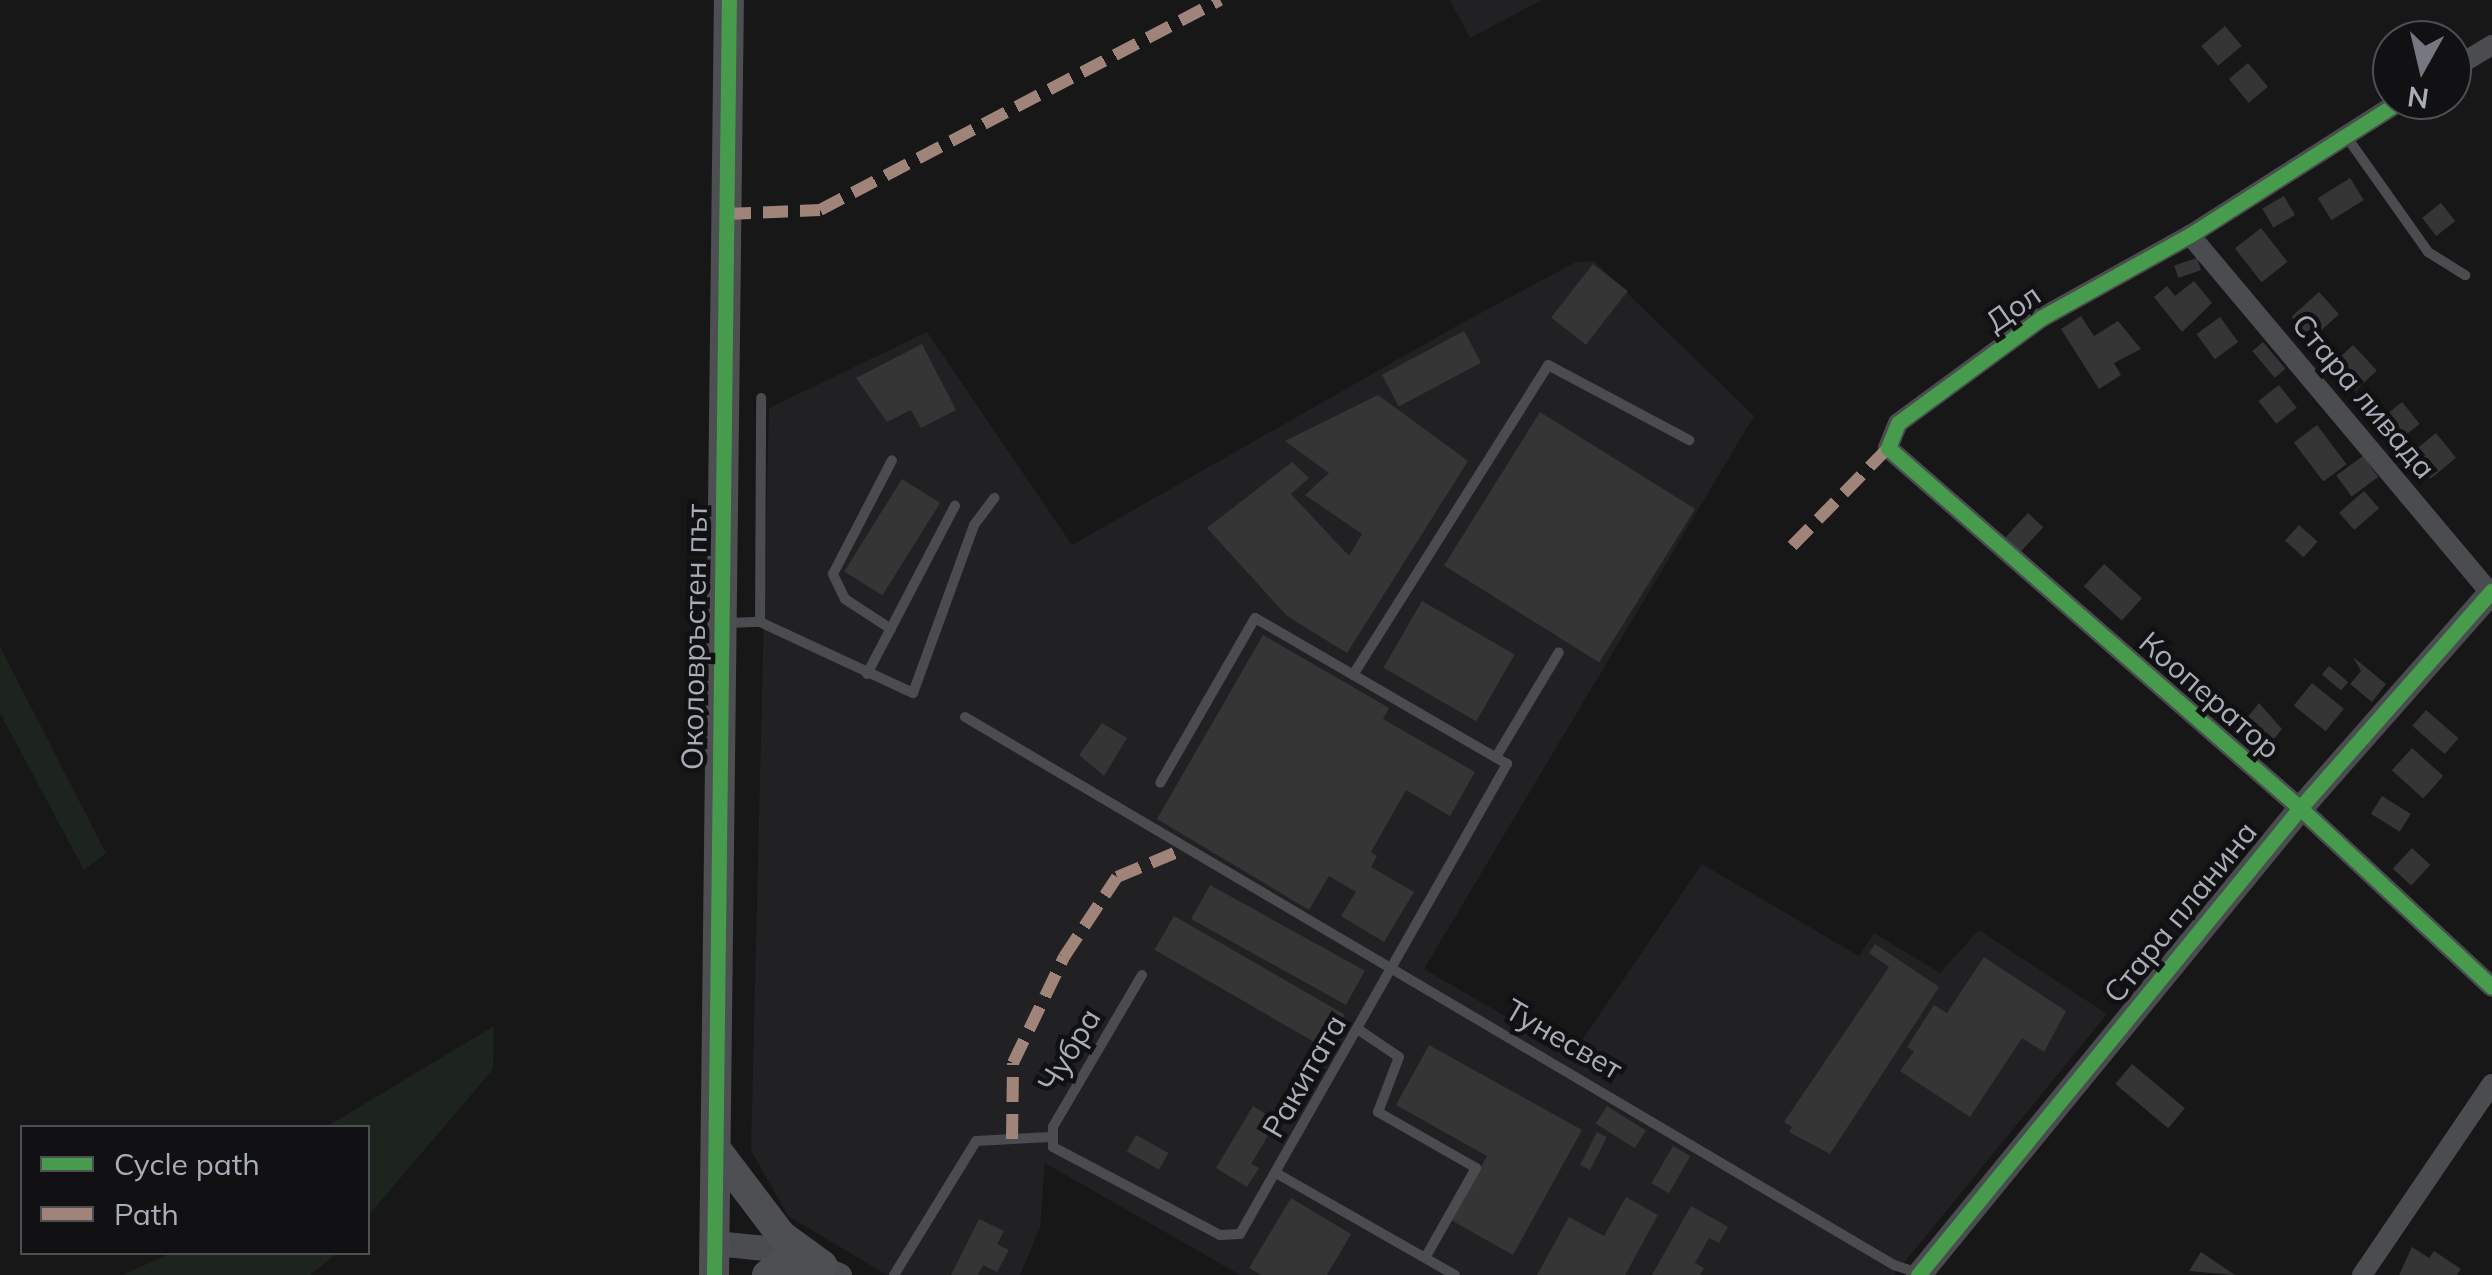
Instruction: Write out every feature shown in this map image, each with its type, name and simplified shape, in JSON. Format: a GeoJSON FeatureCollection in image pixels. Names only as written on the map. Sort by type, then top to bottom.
{"type":"FeatureCollection","features":[{"type":"Feature","properties":{"kind":"main road","name":"Околовръстен път"},"geometry":{"type":"LineString","coordinates":[[714,1275],[729,0]]}},
{"type":"Feature","properties":{"kind":"main road"},"geometry":{"type":"LineString","coordinates":[[716,1149],[782,1235],[830,1270]]}},
{"type":"Feature","properties":{"kind":"main road"},"geometry":{"type":"LineString","coordinates":[[766,1275],[780,1266],[830,1270]]}},
{"type":"Feature","properties":{"kind":"street","name":"Дол"},"geometry":{"type":"LineString","coordinates":[[1888,448],[1898,424],[2041,318],[2190,234],[2372,118]]}},
{"type":"Feature","properties":{"kind":"street","name":"Стара ливада"},"geometry":{"type":"LineString","coordinates":[[2190,234],[2491,592]]}},
{"type":"Feature","properties":{"kind":"street","name":"Кооператор"},"geometry":{"type":"LineString","coordinates":[[1888,448],[2300,808],[2492,988]]}},
{"type":"Feature","properties":{"kind":"street","name":"Стара планина"},"geometry":{"type":"LineString","coordinates":[[1921,1274],[2300,808],[2491,592]]}},
{"type":"Feature","properties":{"kind":"street"},"geometry":{"type":"LineString","coordinates":[[2362,1275],[2492,1084]]}},
{"type":"Feature","properties":{"kind":"street"},"geometry":{"type":"LineString","coordinates":[[715,1243],[774,1249],[830,1270]]}},
{"type":"Feature","properties":{"kind":"lane"},"geometry":{"type":"LineString","coordinates":[[2345,135],[2428,252],[2465,275]]}},
{"type":"Feature","properties":{"kind":"lane"},"geometry":{"type":"LineString","coordinates":[[1353,675],[1548,366],[1689,440]]}},
{"type":"Feature","properties":{"kind":"lane"},"geometry":{"type":"LineString","coordinates":[[760,622],[761,398]]}},
{"type":"Feature","properties":{"kind":"lane"},"geometry":{"type":"LineString","coordinates":[[890,629],[846,598],[833,574],[892,460]]}},
{"type":"Feature","properties":{"kind":"lane"},"geometry":{"type":"LineString","coordinates":[[723,622],[760,622],[906,694],[920,687],[974,525],[994,498]]}},
{"type":"Feature","properties":{"kind":"lane"},"geometry":{"type":"LineString","coordinates":[[867,674],[955,506]]}},
{"type":"Feature","properties":{"kind":"lane"},"geometry":{"type":"LineString","coordinates":[[1160,784],[1254,618],[1496,757],[1560,652]]}},
{"type":"Feature","properties":{"kind":"lane","name":"Тунесвет"},"geometry":{"type":"LineString","coordinates":[[965,717],[1182,850],[1894,1265],[1921,1274]]}},
{"type":"Feature","properties":{"kind":"lane","name":"Ракитата"},"geometry":{"type":"LineString","coordinates":[[1058,1150],[1230,1237],[1248,1226],[1507,764],[1496,757]]}},
{"type":"Feature","properties":{"kind":"lane","name":"Чубра"},"geometry":{"type":"LineString","coordinates":[[1058,1150],[1050,1137],[1142,976]]}},
{"type":"Feature","properties":{"kind":"lane"},"geometry":{"type":"LineString","coordinates":[[1358,1030],[1398,1057],[1378,1112],[1476,1168],[1425,1258]]}},
{"type":"Feature","properties":{"kind":"lane"},"geometry":{"type":"LineString","coordinates":[[894,1275],[976,1141],[1050,1137]]}},
{"type":"Feature","properties":{"kind":"lane"},"geometry":{"type":"LineString","coordinates":[[1276,1173],[1455,1275]]}},
{"type":"Feature","properties":{"kind":"shaded area"},"geometry":{"type":"Polygon","coordinates":[[[1450,0],[1542,0],[1470,38],[1450,0]]]}},
{"type":"Feature","properties":{"kind":"shaded area"},"geometry":{"type":"Polygon","coordinates":[[[1594,261],[1754,416],[1424,969],[1572,1055],[1702,864],[1859,956],[1874,933],[1940,973],[1979,930],[2107,1014],[1894,1275],[1240,1275],[1045,1163],[1040,1227],[1020,1275],[887,1275],[788,1216],[751,1150],[769,408],[927,332],[1072,545],[1460,324],[1576,262],[1594,261]]]}},
{"type":"Feature","properties":{"kind":"shaded area"},"geometry":{"type":"Polygon","coordinates":[[[0,647],[106,853],[84,870],[0,713],[0,647]]]}},
{"type":"Feature","properties":{"kind":"shaded area"},"geometry":{"type":"Polygon","coordinates":[[[494,1026],[493,1069],[370,1214],[370,1125],[329,1125],[494,1026]]]}},
{"type":"Feature","properties":{"kind":"shaded area"},"geometry":{"type":"Polygon","coordinates":[[[167,1255],[335,1255],[310,1275],[123,1275],[167,1255]]]}},
{"type":"Feature","properties":{"kind":"building"},"geometry":{"type":"Polygon","coordinates":[[[2225,26],[2242,46],[2218,66],[2201,46],[2225,26]]]}},
{"type":"Feature","properties":{"kind":"building"},"geometry":{"type":"Polygon","coordinates":[[[2248,63],[2268,87],[2249,103],[2229,79],[2248,63]]]}},
{"type":"Feature","properties":{"kind":"building"},"geometry":{"type":"Polygon","coordinates":[[[2350,178],[2364,200],[2332,220],[2318,198],[2350,178]]]}},
{"type":"Feature","properties":{"kind":"building"},"geometry":{"type":"Polygon","coordinates":[[[2284,196],[2295,215],[2273,228],[2262,208],[2284,196]]]}},
{"type":"Feature","properties":{"kind":"building"},"geometry":{"type":"Polygon","coordinates":[[[2441,203],[2455,221],[2436,236],[2422,218],[2441,203]]]}},
{"type":"Feature","properties":{"kind":"building"},"geometry":{"type":"Polygon","coordinates":[[[2261,228],[2287,262],[2261,282],[2235,248],[2261,228]]]}},
{"type":"Feature","properties":{"kind":"building"},"geometry":{"type":"Polygon","coordinates":[[[2197,258],[2201,270],[2178,278],[2174,265],[2197,258]]]}},
{"type":"Feature","properties":{"kind":"building"},"geometry":{"type":"Polygon","coordinates":[[[1593,264],[1628,291],[1586,345],[1551,318],[1593,264]]]}},
{"type":"Feature","properties":{"kind":"building"},"geometry":{"type":"Polygon","coordinates":[[[2194,281],[2212,303],[2182,332],[2154,297],[2167,286],[2175,296],[2194,281]]]}},
{"type":"Feature","properties":{"kind":"building"},"geometry":{"type":"Polygon","coordinates":[[[2319,292],[2339,314],[2312,339],[2292,317],[2319,292]]]}},
{"type":"Feature","properties":{"kind":"building"},"geometry":{"type":"Polygon","coordinates":[[[2081,316],[2094,336],[2118,321],[2141,349],[2114,363],[2121,375],[2099,389],[2061,329],[2081,316]]]}},
{"type":"Feature","properties":{"kind":"building"},"geometry":{"type":"Polygon","coordinates":[[[2220,317],[2238,342],[2215,359],[2197,334],[2220,317]]]}},
{"type":"Feature","properties":{"kind":"building"},"geometry":{"type":"Polygon","coordinates":[[[1464,331],[1481,363],[1399,406],[1382,375],[1464,331]]]}},
{"type":"Feature","properties":{"kind":"building"},"geometry":{"type":"Polygon","coordinates":[[[2263,342],[2285,369],[2275,378],[2252,351],[2263,342]]]}},
{"type":"Feature","properties":{"kind":"building"},"geometry":{"type":"Polygon","coordinates":[[[922,344],[956,410],[921,428],[911,410],[887,422],[856,378],[922,344]]]}},
{"type":"Feature","properties":{"kind":"building"},"geometry":{"type":"Polygon","coordinates":[[[2353,345],[2377,371],[2355,391],[2331,365],[2353,345]]]}},
{"type":"Feature","properties":{"kind":"building"},"geometry":{"type":"Polygon","coordinates":[[[2279,385],[2297,408],[2276,424],[2259,401],[2279,385]]]}},
{"type":"Feature","properties":{"kind":"building"},"geometry":{"type":"Polygon","coordinates":[[[1378,395],[1468,461],[1347,653],[1287,616],[1207,528],[1292,462],[1309,478],[1291,494],[1349,556],[1362,534],[1305,495],[1329,473],[1285,441],[1378,395]]]}},
{"type":"Feature","properties":{"kind":"building"},"geometry":{"type":"Polygon","coordinates":[[[2402,402],[2420,424],[2395,444],[2377,422],[2402,402]]]}},
{"type":"Feature","properties":{"kind":"building"},"geometry":{"type":"Polygon","coordinates":[[[1540,412],[1695,509],[1599,662],[1444,565],[1540,412]]]}},
{"type":"Feature","properties":{"kind":"building"},"geometry":{"type":"Polygon","coordinates":[[[2317,425],[2346,464],[2323,482],[2294,442],[2317,425]]]}},
{"type":"Feature","properties":{"kind":"building"},"geometry":{"type":"Polygon","coordinates":[[[2436,433],[2456,458],[2430,479],[2410,454],[2436,433]]]}},
{"type":"Feature","properties":{"kind":"building"},"geometry":{"type":"Polygon","coordinates":[[[2363,456],[2378,477],[2352,496],[2336,475],[2363,456]]]}},
{"type":"Feature","properties":{"kind":"building"},"geometry":{"type":"Polygon","coordinates":[[[902,479],[940,503],[882,595],[844,571],[902,479]]]}},
{"type":"Feature","properties":{"kind":"building"},"geometry":{"type":"Polygon","coordinates":[[[2364,491],[2379,508],[2354,530],[2339,513],[2364,491]]]}},
{"type":"Feature","properties":{"kind":"building"},"geometry":{"type":"Polygon","coordinates":[[[2028,513],[2043,527],[2021,551],[2005,537],[2028,513]]]}},
{"type":"Feature","properties":{"kind":"building"},"geometry":{"type":"Polygon","coordinates":[[[2299,525],[2318,542],[2304,557],[2285,541],[2299,525]]]}},
{"type":"Feature","properties":{"kind":"building"},"geometry":{"type":"Polygon","coordinates":[[[2104,564],[2142,598],[2122,620],[2084,586],[2104,564]]]}},
{"type":"Feature","properties":{"kind":"building"},"geometry":{"type":"Polygon","coordinates":[[[1422,601],[1515,654],[1476,721],[1384,668],[1422,601]]]}},
{"type":"Feature","properties":{"kind":"building"},"geometry":{"type":"Polygon","coordinates":[[[1263,635],[1389,708],[1383,719],[1475,772],[1450,816],[1406,790],[1371,852],[1377,856],[1371,867],[1414,892],[1384,942],[1341,916],[1356,892],[1329,876],[1309,910],[1157,819],[1263,635]]]}},
{"type":"Feature","properties":{"kind":"building"},"geometry":{"type":"Polygon","coordinates":[[[2353,657],[2386,684],[2372,702],[2350,684],[2361,671],[2353,657]]]}},
{"type":"Feature","properties":{"kind":"building"},"geometry":{"type":"Polygon","coordinates":[[[2329,666],[2348,682],[2341,690],[2322,674],[2329,666]]]}},
{"type":"Feature","properties":{"kind":"building"},"geometry":{"type":"Polygon","coordinates":[[[2312,683],[2344,709],[2326,731],[2294,706],[2312,683]]]}},
{"type":"Feature","properties":{"kind":"building"},"geometry":{"type":"Polygon","coordinates":[[[2259,703],[2282,729],[2269,745],[2276,752],[2268,761],[2257,751],[2265,741],[2243,723],[2259,703]]]}},
{"type":"Feature","properties":{"kind":"building"},"geometry":{"type":"Polygon","coordinates":[[[2426,710],[2458,738],[2445,754],[2412,726],[2426,710]]]}},
{"type":"Feature","properties":{"kind":"building"},"geometry":{"type":"Polygon","coordinates":[[[1102,723],[1127,738],[1104,776],[1079,755],[1102,723]]]}},
{"type":"Feature","properties":{"kind":"building"},"geometry":{"type":"Polygon","coordinates":[[[2412,748],[2443,776],[2423,798],[2392,770],[2412,748]]]}},
{"type":"Feature","properties":{"kind":"building"},"geometry":{"type":"Polygon","coordinates":[[[2382,796],[2411,814],[2400,832],[2371,814],[2382,796]]]}},
{"type":"Feature","properties":{"kind":"building"},"geometry":{"type":"Polygon","coordinates":[[[2412,848],[2430,865],[2411,886],[2393,868],[2412,848]]]}},
{"type":"Feature","properties":{"kind":"building"},"geometry":{"type":"Polygon","coordinates":[[[1210,885],[1365,971],[1346,1005],[1191,919],[1210,885]]]}},
{"type":"Feature","properties":{"kind":"building"},"geometry":{"type":"Polygon","coordinates":[[[1174,916],[1345,1014],[1325,1048],[1154,950],[1174,916]]]}},
{"type":"Feature","properties":{"kind":"building"},"geometry":{"type":"Polygon","coordinates":[[[1875,944],[1939,987],[1830,1154],[1789,1132],[1792,1127],[1784,1122],[1889,967],[1869,953],[1875,944]]]}},
{"type":"Feature","properties":{"kind":"building"},"geometry":{"type":"Polygon","coordinates":[[[1984,957],[2066,1011],[2044,1052],[2022,1038],[1970,1117],[1900,1071],[1914,1051],[1907,1047],[1934,1005],[1947,1013],[1984,957]]]}},
{"type":"Feature","properties":{"kind":"building"},"geometry":{"type":"Polygon","coordinates":[[[1429,1045],[1582,1130],[1513,1255],[1451,1220],[1487,1156],[1396,1105],[1429,1045]]]}},
{"type":"Feature","properties":{"kind":"building"},"geometry":{"type":"Polygon","coordinates":[[[2132,1064],[2185,1108],[2168,1128],[2115,1084],[2132,1064]]]}},
{"type":"Feature","properties":{"kind":"building"},"geometry":{"type":"Polygon","coordinates":[[[1253,1106],[1277,1121],[1251,1164],[1259,1168],[1247,1187],[1216,1168],[1253,1106]]]}},
{"type":"Feature","properties":{"kind":"building"},"geometry":{"type":"Polygon","coordinates":[[[1607,1106],[1646,1130],[1635,1148],[1596,1124],[1607,1106]]]}},
{"type":"Feature","properties":{"kind":"building"},"geometry":{"type":"Polygon","coordinates":[[[1597,1132],[1607,1137],[1590,1170],[1580,1165],[1597,1132]]]}},
{"type":"Feature","properties":{"kind":"building"},"geometry":{"type":"Polygon","coordinates":[[[1136,1135],[1168,1153],[1159,1170],[1127,1152],[1136,1135]]]}},
{"type":"Feature","properties":{"kind":"building"},"geometry":{"type":"Polygon","coordinates":[[[1673,1146],[1690,1156],[1669,1193],[1652,1183],[1673,1146]]]}},
{"type":"Feature","properties":{"kind":"building"},"geometry":{"type":"Polygon","coordinates":[[[1626,1197],[1658,1215],[1625,1275],[1537,1275],[1569,1217],[1604,1236],[1626,1197]]]}},
{"type":"Feature","properties":{"kind":"building"},"geometry":{"type":"Polygon","coordinates":[[[1291,1198],[1351,1234],[1327,1275],[1261,1275],[1249,1268],[1291,1198]]]}},
{"type":"Feature","properties":{"kind":"building"},"geometry":{"type":"Polygon","coordinates":[[[1691,1206],[1728,1227],[1719,1243],[1709,1238],[1695,1263],[1704,1268],[1700,1275],[1652,1275],[1691,1206]]]}},
{"type":"Feature","properties":{"kind":"building"},"geometry":{"type":"Polygon","coordinates":[[[979,1219],[1004,1231],[997,1244],[1009,1250],[997,1272],[983,1265],[978,1275],[951,1275],[979,1219]]]}},
{"type":"Feature","properties":{"kind":"building"},"geometry":{"type":"Polygon","coordinates":[[[2412,1247],[2429,1258],[2434,1251],[2461,1269],[2457,1275],[2399,1275],[2412,1247]]]}},
{"type":"Feature","properties":{"kind":"building"},"geometry":{"type":"Polygon","coordinates":[[[2201,1252],[2235,1275],[2189,1271],[2201,1252]]]}},
{"type":"Feature","properties":{"kind":"marked path"},"geometry":{"type":"LineString","coordinates":[[726,214],[820,210],[1220,0]]}},
{"type":"Feature","properties":{"kind":"marked path"},"geometry":{"type":"LineString","coordinates":[[1792,546],[1888,448]]}},
{"type":"Feature","properties":{"kind":"marked path"},"geometry":{"type":"LineString","coordinates":[[1012,1139],[1013,1063],[1064,957],[1117,877],[1182,850]]}},
{"type":"Feature","properties":{"kind":"cycle path"},"geometry":{"type":"LineString","coordinates":[[714,1275],[729,0]]}},
{"type":"Feature","properties":{"kind":"cycle path"},"geometry":{"type":"LineString","coordinates":[[2372,119],[2190,235],[2041,318],[1898,423],[1888,448],[2300,808],[2492,987]]}},
{"type":"Feature","properties":{"kind":"cycle path"},"geometry":{"type":"LineString","coordinates":[[1918,1275],[2300,808],[2492,590]]}}]}
